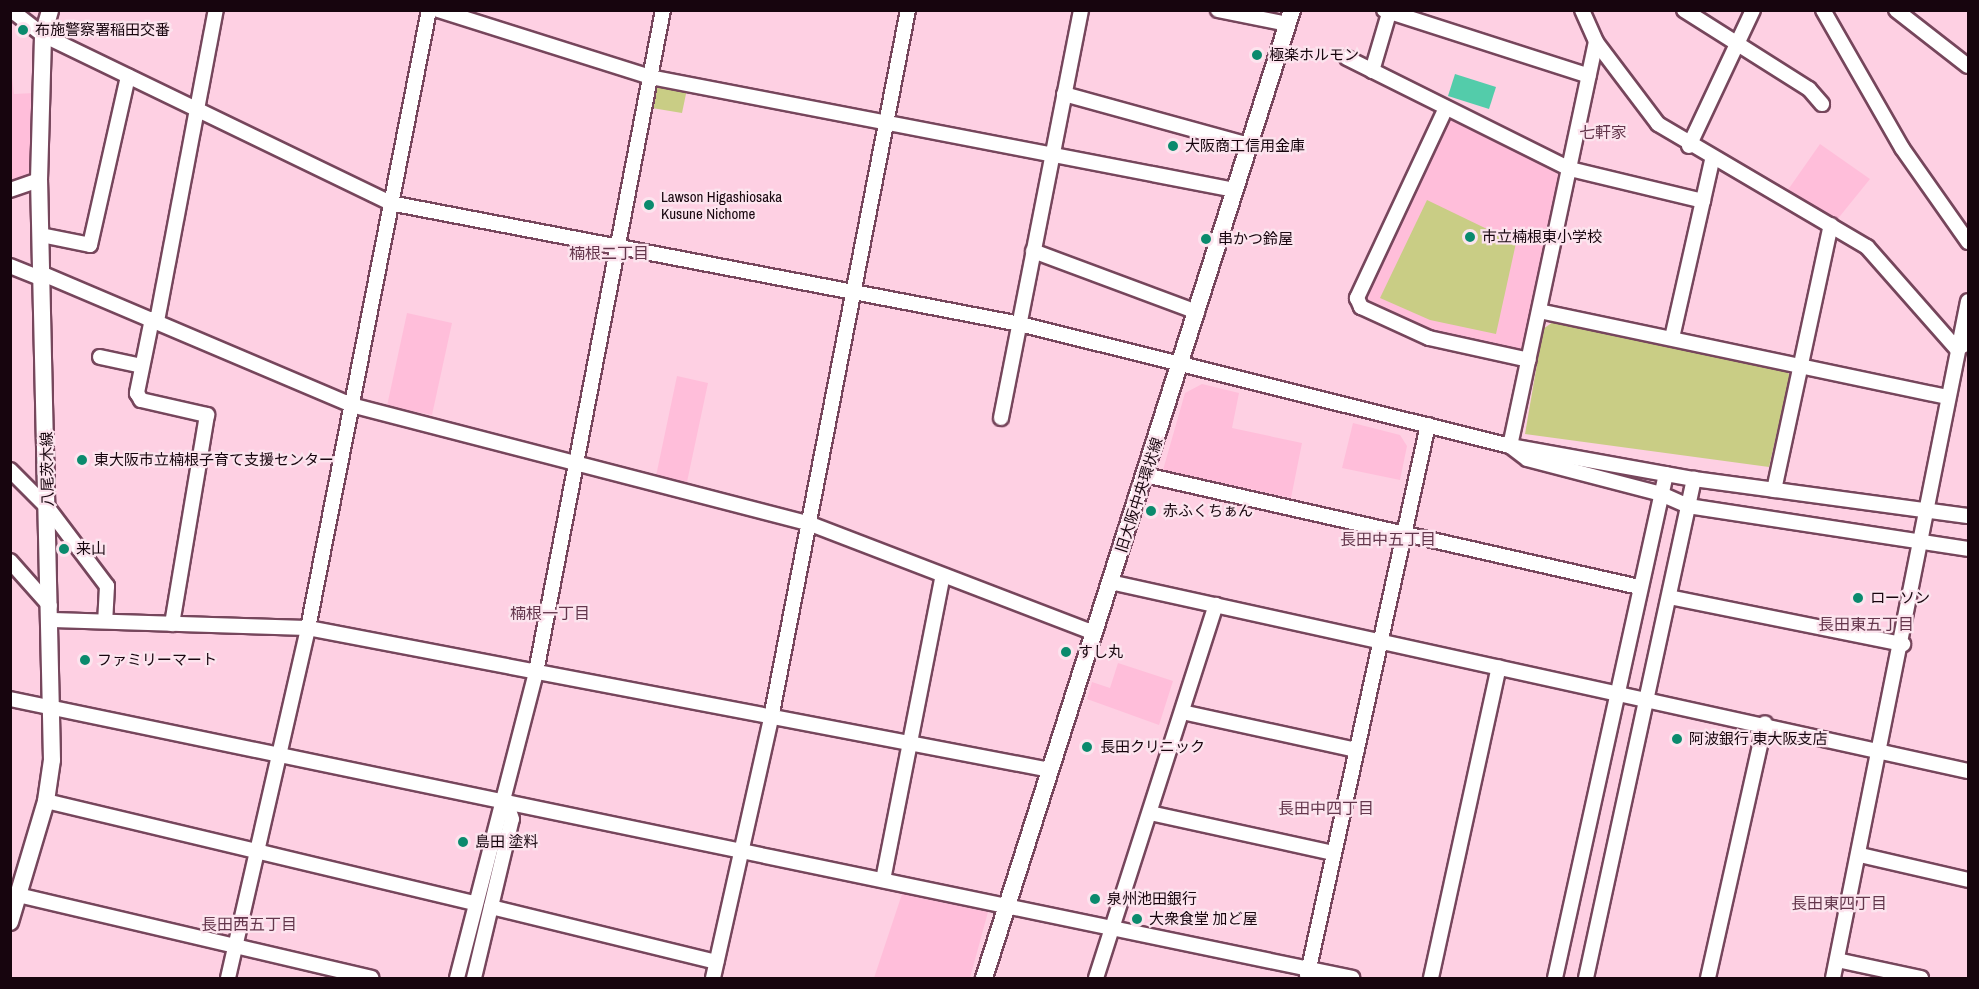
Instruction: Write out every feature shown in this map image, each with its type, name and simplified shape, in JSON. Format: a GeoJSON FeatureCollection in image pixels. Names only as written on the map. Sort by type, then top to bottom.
{"type":"FeatureCollection","features":[{"type":"Feature","properties":{"kind":"main road","name":"八尾茨木線"},"geometry":{"type":"LineString","coordinates":[[10,922],[16,890],[46,801],[54,710],[39,180],[44,35],[50,10]]}},
{"type":"Feature","properties":{"kind":"main road","name":"旧大阪中央環状線"},"geometry":{"type":"LineString","coordinates":[[984,978],[1183,361],[1290,17]]}},
{"type":"Feature","properties":{"kind":"street"},"geometry":{"type":"LineString","coordinates":[[11,10],[44,35],[390,203],[854,294],[1020,324],[1183,361],[1510,446],[1694,479],[1968,516]]}},
{"type":"Feature","properties":{"kind":"street"},"geometry":{"type":"LineString","coordinates":[[172,624],[207,415],[141,399],[142,366],[154,320],[216,10]]}},
{"type":"Feature","properties":{"kind":"street"},"geometry":{"type":"LineString","coordinates":[[228,978],[308,628],[429,10]]}},
{"type":"Feature","properties":{"kind":"street"},"geometry":{"type":"LineString","coordinates":[[438,10],[650,77],[1053,153],[1235,190]]}},
{"type":"Feature","properties":{"kind":"street"},"geometry":{"type":"LineString","coordinates":[[457,978],[495,815],[506,802],[536,672],[615,247],[663,10]]}},
{"type":"Feature","properties":{"kind":"street"},"geometry":{"type":"LineString","coordinates":[[712,978],[744,851],[771,718],[908,10]]}},
{"type":"Feature","properties":{"kind":"street"},"geometry":{"type":"LineString","coordinates":[[1001,418],[1081,10]]}},
{"type":"Feature","properties":{"kind":"street"},"geometry":{"type":"LineString","coordinates":[[1218,10],[1290,17]]}},
{"type":"Feature","properties":{"kind":"street"},"geometry":{"type":"LineString","coordinates":[[1582,10],[1596,42],[1658,124],[1712,160],[1867,247],[1963,346]]}},
{"type":"Feature","properties":{"kind":"street"},"geometry":{"type":"LineString","coordinates":[[1684,10],[1734,44],[1809,89],[1822,104]]}},
{"type":"Feature","properties":{"kind":"street"},"geometry":{"type":"LineString","coordinates":[[1689,146],[1734,44],[1753,10]]}},
{"type":"Feature","properties":{"kind":"street"},"geometry":{"type":"LineString","coordinates":[[1822,10],[1902,148],[1968,242]]}},
{"type":"Feature","properties":{"kind":"street"},"geometry":{"type":"LineString","coordinates":[[1896,10],[1967,59]]}},
{"type":"Feature","properties":{"kind":"street"},"geometry":{"type":"LineString","coordinates":[[1372,71],[1388,11],[1589,76]]}},
{"type":"Feature","properties":{"kind":"street"},"geometry":{"type":"LineString","coordinates":[[1510,446],[1596,42]]}},
{"type":"Feature","properties":{"kind":"street"},"geometry":{"type":"LineString","coordinates":[[1347,58],[1445,110],[1570,169],[1703,201]]}},
{"type":"Feature","properties":{"kind":"street"},"geometry":{"type":"LineString","coordinates":[[41,235],[90,245],[129,76]]}},
{"type":"Feature","properties":{"kind":"street"},"geometry":{"type":"LineString","coordinates":[[1064,94],[1249,145]]}},
{"type":"Feature","properties":{"kind":"street"},"geometry":{"type":"LineString","coordinates":[[1445,110],[1357,298],[1361,307],[1429,338],[1529,360]]}},
{"type":"Feature","properties":{"kind":"street"},"geometry":{"type":"LineString","coordinates":[[1672,338],[1712,160]]}},
{"type":"Feature","properties":{"kind":"street"},"geometry":{"type":"LineString","coordinates":[[10,190],[39,180]]}},
{"type":"Feature","properties":{"kind":"street"},"geometry":{"type":"LineString","coordinates":[[1774,490],[1831,225]]}},
{"type":"Feature","properties":{"kind":"street"},"geometry":{"type":"LineString","coordinates":[[1033,250],[1197,312]]}},
{"type":"Feature","properties":{"kind":"street"},"geometry":{"type":"LineString","coordinates":[[10,266],[43,276],[154,320],[351,405],[808,523],[942,578],[1094,633]]}},
{"type":"Feature","properties":{"kind":"street"},"geometry":{"type":"LineString","coordinates":[[1833,978],[1903,644],[1948,397],[1963,346],[1968,301]]}},
{"type":"Feature","properties":{"kind":"street"},"geometry":{"type":"LineString","coordinates":[[1539,311],[1948,397]]}},
{"type":"Feature","properties":{"kind":"street"},"geometry":{"type":"LineString","coordinates":[[100,357],[142,366]]}},
{"type":"Feature","properties":{"kind":"street"},"geometry":{"type":"LineString","coordinates":[[1307,974],[1428,425]]}},
{"type":"Feature","properties":{"kind":"street"},"geometry":{"type":"LineString","coordinates":[[1510,446],[1527,459],[1661,494],[1688,506],[1968,549]]}},
{"type":"Feature","properties":{"kind":"street"},"geometry":{"type":"LineString","coordinates":[[10,470],[48,508],[107,586],[105,621]]}},
{"type":"Feature","properties":{"kind":"street"},"geometry":{"type":"LineString","coordinates":[[1555,978],[1639,587],[1666,474]]}},
{"type":"Feature","properties":{"kind":"street"},"geometry":{"type":"LineString","coordinates":[[1145,475],[1639,587]]}},
{"type":"Feature","properties":{"kind":"street"},"geometry":{"type":"LineString","coordinates":[[1586,978],[1694,479]]}},
{"type":"Feature","properties":{"kind":"street"},"geometry":{"type":"LineString","coordinates":[[10,561],[51,613],[105,621],[308,628],[1050,770]]}},
{"type":"Feature","properties":{"kind":"street"},"geometry":{"type":"LineString","coordinates":[[883,880],[908,742],[942,578]]}},
{"type":"Feature","properties":{"kind":"street"},"geometry":{"type":"LineString","coordinates":[[1110,582],[1765,723],[1968,771]]}},
{"type":"Feature","properties":{"kind":"street"},"geometry":{"type":"LineString","coordinates":[[1669,597],[1903,644]]}},
{"type":"Feature","properties":{"kind":"street"},"geometry":{"type":"LineString","coordinates":[[1096,978],[1216,605]]}},
{"type":"Feature","properties":{"kind":"street"},"geometry":{"type":"LineString","coordinates":[[1431,978],[1499,667]]}},
{"type":"Feature","properties":{"kind":"street"},"geometry":{"type":"LineString","coordinates":[[10,699],[280,758],[883,880],[1307,974],[1352,978]]}},
{"type":"Feature","properties":{"kind":"street"},"geometry":{"type":"LineString","coordinates":[[1182,711],[1357,750]]}},
{"type":"Feature","properties":{"kind":"street"},"geometry":{"type":"LineString","coordinates":[[1708,978],[1765,723]]}},
{"type":"Feature","properties":{"kind":"street"},"geometry":{"type":"LineString","coordinates":[[46,801],[475,903]]}},
{"type":"Feature","properties":{"kind":"street"},"geometry":{"type":"LineString","coordinates":[[474,978],[512,819],[506,802]]}},
{"type":"Feature","properties":{"kind":"street"},"geometry":{"type":"LineString","coordinates":[[1150,813],[1334,853]]}},
{"type":"Feature","properties":{"kind":"street"},"geometry":{"type":"LineString","coordinates":[[1860,855],[1968,880]]}},
{"type":"Feature","properties":{"kind":"street"},"geometry":{"type":"LineString","coordinates":[[16,890],[235,947],[371,978]]}},
{"type":"Feature","properties":{"kind":"street"},"geometry":{"type":"LineString","coordinates":[[491,907],[716,962]]}},
{"type":"Feature","properties":{"kind":"street"},"geometry":{"type":"LineString","coordinates":[[1837,960],[1921,978]]}},
{"type":"Feature","properties":{"kind":"shaded area"},"geometry":{"type":"Polygon","coordinates":[[[10,61],[14,94],[34,93],[34,170],[10,184],[10,61]]]}},
{"type":"Feature","properties":{"kind":"shaded area"},"geometry":{"type":"Polygon","coordinates":[[[1455,74],[1496,87],[1489,109],[1448,96],[1455,74]]]}},
{"type":"Feature","properties":{"kind":"shaded area"},"geometry":{"type":"Polygon","coordinates":[[[655,83],[687,89],[682,113],[652,108],[655,83]]]}},
{"type":"Feature","properties":{"kind":"shaded area","name":"市立楠根東小学校"},"geometry":{"type":"Polygon","coordinates":[[[1455,118],[1555,166],[1560,176],[1524,346],[1516,351],[1425,329],[1365,298],[1445,121],[1455,118]]]}},
{"type":"Feature","properties":{"kind":"shaded area"},"geometry":{"type":"Polygon","coordinates":[[[1820,144],[1870,179],[1836,221],[1785,194],[1820,144]]]}},
{"type":"Feature","properties":{"kind":"shaded area"},"geometry":{"type":"Polygon","coordinates":[[[1427,200],[1516,243],[1496,334],[1430,320],[1380,298],[1427,200]]]}},
{"type":"Feature","properties":{"kind":"shaded area"},"geometry":{"type":"Polygon","coordinates":[[[407,313],[452,323],[432,415],[387,406],[407,313]]]}},
{"type":"Feature","properties":{"kind":"shaded area"},"geometry":{"type":"Polygon","coordinates":[[[1553,322],[1786,370],[1790,376],[1769,467],[1525,434],[1543,329],[1553,322]]]}},
{"type":"Feature","properties":{"kind":"shaded area"},"geometry":{"type":"Polygon","coordinates":[[[677,376],[708,383],[687,482],[656,476],[677,376]]]}},
{"type":"Feature","properties":{"kind":"shaded area"},"geometry":{"type":"Polygon","coordinates":[[[1202,384],[1239,393],[1232,428],[1302,443],[1291,498],[1163,470],[1185,393],[1202,384]]]}},
{"type":"Feature","properties":{"kind":"shaded area"},"geometry":{"type":"Polygon","coordinates":[[[1353,423],[1400,435],[1407,446],[1400,480],[1342,468],[1353,423]]]}},
{"type":"Feature","properties":{"kind":"shaded area"},"geometry":{"type":"Polygon","coordinates":[[[1118,663],[1173,681],[1159,725],[1087,699],[1092,682],[1110,688],[1118,663]]]}},
{"type":"Feature","properties":{"kind":"shaded area"},"geometry":{"type":"Polygon","coordinates":[[[902,894],[988,912],[970,978],[874,978],[902,894]]]}},
{"type":"Feature","properties":{"kind":"place","name":"布施警察署稲田交番"},"geometry":{"type":"Point","coordinates":[23,30]}},
{"type":"Feature","properties":{"kind":"place","name":"極楽ホルモン"},"geometry":{"type":"Point","coordinates":[1257,55]}},
{"type":"Feature","properties":{"kind":"place","name":"大阪商工信用金庫"},"geometry":{"type":"Point","coordinates":[1173,146]}},
{"type":"Feature","properties":{"kind":"place","name":"Lawson Higashiosaka Kusune Nichome"},"geometry":{"type":"Point","coordinates":[649,205]}},
{"type":"Feature","properties":{"kind":"place","name":"市立楠根東小学校"},"geometry":{"type":"Point","coordinates":[1470,237]}},
{"type":"Feature","properties":{"kind":"place","name":"串かつ鈴屋"},"geometry":{"type":"Point","coordinates":[1206,239]}},
{"type":"Feature","properties":{"kind":"place","name":"東大阪市立楠根子育て支援センター"},"geometry":{"type":"Point","coordinates":[82,460]}},
{"type":"Feature","properties":{"kind":"place","name":"赤ふくちぁん"},"geometry":{"type":"Point","coordinates":[1151,511]}},
{"type":"Feature","properties":{"kind":"place","name":"来山"},"geometry":{"type":"Point","coordinates":[64,549]}},
{"type":"Feature","properties":{"kind":"place","name":"ローソン"},"geometry":{"type":"Point","coordinates":[1858,598]}},
{"type":"Feature","properties":{"kind":"place","name":"すし丸"},"geometry":{"type":"Point","coordinates":[1066,652]}},
{"type":"Feature","properties":{"kind":"place","name":"ファミリーマート"},"geometry":{"type":"Point","coordinates":[85,660]}},
{"type":"Feature","properties":{"kind":"place","name":"阿波銀行 東大阪支店"},"geometry":{"type":"Point","coordinates":[1677,739]}},
{"type":"Feature","properties":{"kind":"place","name":"長田クリニック"},"geometry":{"type":"Point","coordinates":[1087,747]}},
{"type":"Feature","properties":{"kind":"place","name":"島田 塗料"},"geometry":{"type":"Point","coordinates":[463,842]}},
{"type":"Feature","properties":{"kind":"place","name":"泉州池田銀行"},"geometry":{"type":"Point","coordinates":[1095,899]}},
{"type":"Feature","properties":{"kind":"place","name":"大衆食堂 加ど屋"},"geometry":{"type":"Point","coordinates":[1137,919]}},
{"type":"Feature","properties":{"kind":"district","name":"七軒家"},"geometry":{"type":"Point","coordinates":[1603,132]}},
{"type":"Feature","properties":{"kind":"district","name":"楠根二丁目"},"geometry":{"type":"Point","coordinates":[609,253]}},
{"type":"Feature","properties":{"kind":"district","name":"長田中五丁目"},"geometry":{"type":"Point","coordinates":[1388,539]}},
{"type":"Feature","properties":{"kind":"district","name":"楠根一丁目"},"geometry":{"type":"Point","coordinates":[550,613]}},
{"type":"Feature","properties":{"kind":"district","name":"長田東五丁目"},"geometry":{"type":"Point","coordinates":[1866,624]}},
{"type":"Feature","properties":{"kind":"district","name":"長田中四丁目"},"geometry":{"type":"Point","coordinates":[1326,808]}},
{"type":"Feature","properties":{"kind":"district","name":"長田東四丁目"},"geometry":{"type":"Point","coordinates":[1839,903]}},
{"type":"Feature","properties":{"kind":"district","name":"長田西五丁目"},"geometry":{"type":"Point","coordinates":[249,924]}}]}
